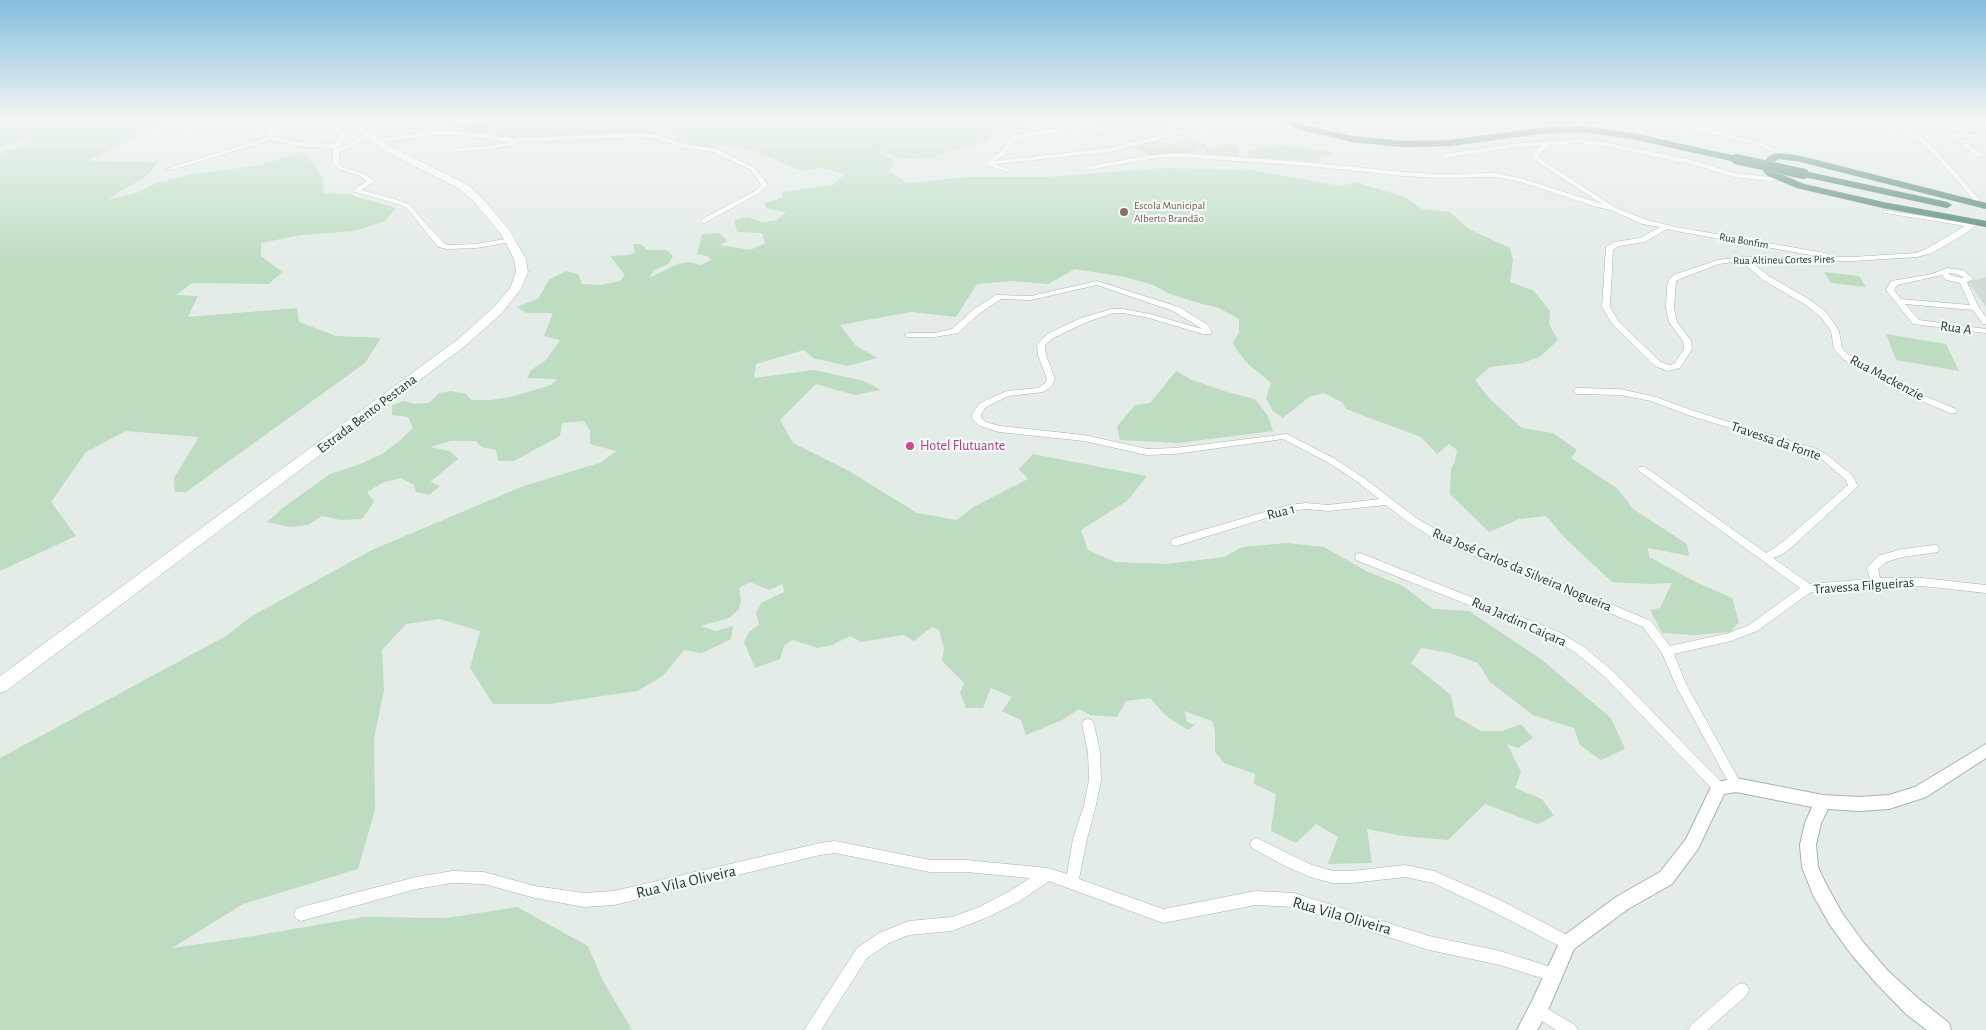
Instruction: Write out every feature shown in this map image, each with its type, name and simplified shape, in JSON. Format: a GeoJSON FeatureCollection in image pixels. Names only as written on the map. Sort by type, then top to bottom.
{"type":"FeatureCollection","features":[{"type":"Feature","properties":{"kind":"highway"},"geometry":{"type":"LineString","coordinates":[[1767,167],[1768,171],[1780,178],[1839,195],[1977,224]]}},
{"type":"Feature","properties":{"kind":"highway"},"geometry":{"type":"LineString","coordinates":[[1781,167],[1986,210]]}},
{"type":"Feature","properties":{"kind":"highway"},"geometry":{"type":"LineString","coordinates":[[1836,167],[1977,204],[1986,215]]}},
{"type":"Feature","properties":{"kind":"highway"},"geometry":{"type":"LineString","coordinates":[[1805,172],[1977,204]]}},
{"type":"Feature","properties":{"kind":"main road","name":"Estrada Bento Pestana"},"geometry":{"type":"LineString","coordinates":[[0,686],[461,343],[498,310],[515,289],[522,272],[520,259],[511,240],[480,202],[464,187],[423,167]]}},
{"type":"Feature","properties":{"kind":"street"},"geometry":{"type":"LineString","coordinates":[[169,169],[175,167]]}},
{"type":"Feature","properties":{"kind":"street"},"geometry":{"type":"LineString","coordinates":[[339,167],[363,175],[370,180],[370,182],[357,191],[393,200],[408,206],[424,228],[441,245],[457,248],[511,240]]}},
{"type":"Feature","properties":{"kind":"street"},"geometry":{"type":"LineString","coordinates":[[705,221],[763,188],[765,185],[763,181],[749,167]]}},
{"type":"Feature","properties":{"kind":"street"},"geometry":{"type":"LineString","coordinates":[[998,167],[1007,170]]}},
{"type":"Feature","properties":{"kind":"street"},"geometry":{"type":"LineString","coordinates":[[1088,168],[1093,167]]}},
{"type":"Feature","properties":{"kind":"street"},"geometry":{"type":"LineString","coordinates":[[1337,167],[1437,176],[1496,175],[1522,180],[1595,205],[1614,209]]}},
{"type":"Feature","properties":{"kind":"street","name":"Rua Bonfim"},"geometry":{"type":"LineString","coordinates":[[1551,167],[1614,209],[1646,222],[1852,259]]}},
{"type":"Feature","properties":{"kind":"street"},"geometry":{"type":"LineString","coordinates":[[1709,167],[1734,175],[1769,179],[1780,178]]}},
{"type":"Feature","properties":{"kind":"street"},"geometry":{"type":"LineString","coordinates":[[1947,167],[1977,204]]}},
{"type":"Feature","properties":{"kind":"street"},"geometry":{"type":"LineString","coordinates":[[1885,211],[1977,224]]}},
{"type":"Feature","properties":{"kind":"street","name":"Rua Altineu Cortes Pires"},"geometry":{"type":"LineString","coordinates":[[1666,227],[1642,240],[1609,249],[1606,307],[1616,324],[1658,364],[1668,368],[1677,366],[1688,349],[1687,341],[1674,322],[1670,308],[1669,292],[1673,280],[1718,262],[1852,259],[1917,255],[1935,248],[1977,224]]}},
{"type":"Feature","properties":{"kind":"street","name":"Rua Mackenzie"},"geometry":{"type":"LineString","coordinates":[[1743,260],[1766,278],[1809,303],[1824,315],[1835,331],[1838,349],[1846,357],[1910,393],[1953,411]]}},
{"type":"Feature","properties":{"kind":"street","name":"Rua A"},"geometry":{"type":"LineString","coordinates":[[1944,272],[1953,270],[1960,272],[1970,279],[1963,281],[1976,308],[1986,322]]}},
{"type":"Feature","properties":{"kind":"street"},"geometry":{"type":"LineString","coordinates":[[1963,281],[1949,278],[1944,272],[1934,276],[1894,283],[1890,290],[1901,301],[1976,308]]}},
{"type":"Feature","properties":{"kind":"street","name":"Rua José Carlos da Silveira Nogueira"},"geometry":{"type":"LineString","coordinates":[[908,335],[935,335],[955,331],[977,311],[999,297],[1031,298],[1097,283],[1176,309],[1208,330],[1203,332],[1150,316],[1124,311],[1112,311],[1084,320],[1050,336],[1040,345],[1051,379],[1049,384],[1040,390],[1007,394],[990,401],[982,406],[976,414],[977,419],[983,424],[999,429],[1084,438],[1147,452],[1175,451],[1284,436],[1332,460],[1412,520],[1440,537],[1647,624],[1668,651],[1681,685],[1728,786]]}},
{"type":"Feature","properties":{"kind":"street","name":"Rua A"},"geometry":{"type":"LineString","coordinates":[[1901,301],[1916,322],[1986,331]]}},
{"type":"Feature","properties":{"kind":"street","name":"Travessa da Fonte"},"geometry":{"type":"LineString","coordinates":[[1577,391],[1620,392],[1653,399],[1691,414],[1814,451],[1849,477],[1853,486],[1789,543],[1777,552],[1765,557]]}},
{"type":"Feature","properties":{"kind":"street"},"geometry":{"type":"LineString","coordinates":[[1642,469],[1808,588]]}},
{"type":"Feature","properties":{"kind":"street","name":"Rua 1"},"geometry":{"type":"LineString","coordinates":[[1176,542],[1289,508],[1306,506],[1328,508],[1389,501]]}},
{"type":"Feature","properties":{"kind":"street"},"geometry":{"type":"LineString","coordinates":[[1876,582],[1872,568],[1882,559],[1902,553],[1934,549]]}},
{"type":"Feature","properties":{"kind":"street","name":"Rua Jardim Caiçara"},"geometry":{"type":"LineString","coordinates":[[1360,557],[1555,635],[1580,650],[1609,674],[1728,786]]}},
{"type":"Feature","properties":{"kind":"street","name":"Travessa Filgueiras"},"geometry":{"type":"LineString","coordinates":[[1668,651],[1731,636],[1753,628],[1808,588],[1876,582],[1922,582],[1986,589]]}},
{"type":"Feature","properties":{"kind":"street"},"geometry":{"type":"LineString","coordinates":[[1072,882],[1080,839],[1095,780],[1094,752],[1088,724]]}},
{"type":"Feature","properties":{"kind":"street"},"geometry":{"type":"LineString","coordinates":[[1526,1030],[1538,1010],[1568,943],[1622,903],[1666,878],[1692,844],[1728,786],[1822,802],[1859,804],[1897,799],[1920,792],[1986,750]]}},
{"type":"Feature","properties":{"kind":"street"},"geometry":{"type":"LineString","coordinates":[[1822,802],[1813,823],[1808,845],[1810,867],[1819,889],[1842,926],[1882,977],[1913,1007],[1942,1030]]}},
{"type":"Feature","properties":{"kind":"street"},"geometry":{"type":"LineString","coordinates":[[1257,844],[1290,862],[1333,876],[1352,877],[1404,871],[1434,877],[1493,904],[1568,943]]}},
{"type":"Feature","properties":{"kind":"street","name":"Rua Vila Oliveira"},"geometry":{"type":"LineString","coordinates":[[300,914],[416,883],[452,877],[484,878],[535,892],[584,900],[614,898],[835,847],[930,866],[966,866],[1048,874],[1163,916],[1256,898],[1294,900],[1429,943],[1500,958],[1554,975]]}},
{"type":"Feature","properties":{"kind":"street"},"geometry":{"type":"LineString","coordinates":[[812,1030],[862,953],[884,938],[909,928],[952,924],[983,912],[1015,896],[1048,874]]}},
{"type":"Feature","properties":{"kind":"street"},"geometry":{"type":"LineString","coordinates":[[1696,1030],[1742,990]]}},
{"type":"Feature","properties":{"kind":"street"},"geometry":{"type":"LineString","coordinates":[[1538,1010],[1570,1030]]}},
{"type":"Feature","properties":{"kind":"shaded area"},"geometry":{"type":"Polygon","coordinates":[[[1986,277],[1986,307],[1968,282],[1986,277]]]}},
{"type":"Feature","properties":{"kind":"green space"},"geometry":{"type":"Polygon","coordinates":[[[0,167],[154,167],[149,174],[107,200],[139,192],[155,183],[193,174],[247,167],[315,167],[323,178],[323,193],[348,194],[396,208],[385,221],[355,231],[301,235],[261,243],[261,256],[282,272],[269,284],[192,283],[176,295],[198,296],[188,317],[297,308],[299,322],[336,336],[381,338],[365,363],[186,492],[175,492],[174,478],[199,437],[126,431],[86,452],[51,502],[76,536],[0,571],[0,167]]]}},
{"type":"Feature","properties":{"kind":"green space"},"geometry":{"type":"Polygon","coordinates":[[[793,167],[892,167],[889,171],[907,183],[968,177],[1048,177],[1163,168],[1252,170],[1341,186],[1355,182],[1405,197],[1422,209],[1450,212],[1469,229],[1510,248],[1513,260],[1510,282],[1534,291],[1550,311],[1549,324],[1558,340],[1541,356],[1523,363],[1490,367],[1475,380],[1490,399],[1522,428],[1553,433],[1577,450],[1571,458],[1617,488],[1633,509],[1687,544],[1689,556],[1648,548],[1649,557],[1698,583],[1732,598],[1739,622],[1730,632],[1693,635],[1662,633],[1650,610],[1660,608],[1672,583],[1612,582],[1566,539],[1546,516],[1519,519],[1489,532],[1450,494],[1451,469],[1455,462],[1457,450],[1449,444],[1437,454],[1421,437],[1346,409],[1342,402],[1324,393],[1309,397],[1283,418],[1273,411],[1266,398],[1271,383],[1248,364],[1233,343],[1239,332],[1239,319],[1219,308],[1195,302],[1168,293],[1153,285],[1125,277],[1075,269],[1048,284],[1012,281],[977,284],[956,317],[911,312],[840,325],[856,346],[877,358],[847,366],[813,358],[804,350],[756,364],[754,378],[814,370],[864,381],[881,390],[854,395],[816,384],[780,420],[793,443],[849,471],[917,513],[957,520],[973,507],[1028,479],[1019,469],[1033,454],[1147,476],[1127,501],[1081,530],[1088,550],[1115,562],[1165,564],[1224,557],[1242,547],[1286,543],[1324,547],[1366,571],[1403,586],[1433,609],[1469,611],[1541,659],[1611,718],[1625,749],[1601,760],[1580,745],[1574,728],[1533,715],[1490,682],[1478,663],[1450,653],[1421,648],[1411,663],[1451,695],[1455,716],[1481,731],[1502,731],[1521,724],[1533,738],[1518,748],[1507,744],[1521,772],[1515,788],[1542,799],[1554,816],[1538,824],[1485,804],[1448,840],[1403,836],[1367,829],[1372,863],[1328,864],[1338,837],[1316,824],[1296,843],[1271,831],[1276,794],[1254,784],[1255,774],[1224,763],[1215,752],[1215,731],[1212,721],[1184,711],[1187,722],[1195,725],[1188,730],[1166,716],[1150,698],[1126,701],[1117,717],[1090,715],[1079,709],[1062,720],[1026,735],[1021,720],[1002,711],[1012,697],[991,688],[983,708],[966,708],[960,693],[964,683],[942,661],[944,649],[939,630],[932,627],[914,641],[903,635],[861,642],[850,636],[832,645],[818,648],[792,640],[784,646],[780,659],[755,668],[744,642],[749,632],[759,625],[756,613],[761,603],[784,592],[783,584],[769,590],[750,582],[739,588],[741,600],[739,609],[729,618],[701,626],[716,631],[733,626],[731,639],[702,653],[684,650],[663,676],[637,691],[548,704],[493,704],[470,668],[480,631],[440,619],[406,624],[382,650],[384,690],[374,739],[375,810],[358,869],[243,904],[172,948],[364,917],[447,918],[517,907],[588,946],[603,981],[632,1030],[0,1030],[0,758],[226,636],[252,616],[372,550],[521,487],[602,462],[616,451],[590,444],[590,430],[584,421],[562,423],[560,436],[514,461],[498,461],[496,450],[482,447],[476,441],[451,441],[430,447],[450,451],[458,459],[430,482],[440,486],[429,495],[416,492],[414,485],[401,478],[382,483],[367,492],[374,502],[362,519],[340,520],[322,516],[308,525],[290,527],[267,522],[284,507],[330,474],[358,465],[382,454],[397,443],[413,428],[408,417],[392,415],[392,405],[404,401],[414,404],[429,403],[439,393],[451,391],[466,394],[471,400],[490,400],[511,397],[551,385],[557,379],[527,378],[531,370],[546,360],[560,340],[544,336],[553,313],[526,313],[517,307],[538,299],[549,280],[566,271],[578,274],[582,284],[601,285],[620,281],[625,275],[610,256],[635,253],[633,244],[641,244],[647,250],[667,250],[673,256],[668,264],[654,270],[649,278],[678,264],[689,262],[701,265],[711,260],[707,256],[697,254],[702,234],[719,233],[728,241],[720,245],[750,250],[765,243],[762,233],[737,232],[734,220],[747,217],[763,222],[777,220],[786,212],[765,208],[765,203],[782,198],[783,192],[832,185],[845,174],[822,168],[802,171],[793,167]]]}},
{"type":"Feature","properties":{"kind":"green space"},"geometry":{"type":"Polygon","coordinates":[[[1824,272],[1859,276],[1866,287],[1831,283],[1824,272]]]}},
{"type":"Feature","properties":{"kind":"green space"},"geometry":{"type":"Polygon","coordinates":[[[1886,334],[1946,344],[1959,371],[1896,360],[1886,334]]]}},
{"type":"Feature","properties":{"kind":"green space"},"geometry":{"type":"Polygon","coordinates":[[[1176,371],[1192,380],[1255,399],[1268,416],[1273,431],[1178,443],[1120,440],[1117,426],[1135,405],[1150,403],[1176,371]]]}},
{"type":"Feature","properties":{"kind":"place","name":"Escola Municipal Alberto Brandão"},"geometry":{"type":"Point","coordinates":[1124,212]}},
{"type":"Feature","properties":{"kind":"place","name":"Hotel Flutuante"},"geometry":{"type":"Point","coordinates":[910,446]}}]}
